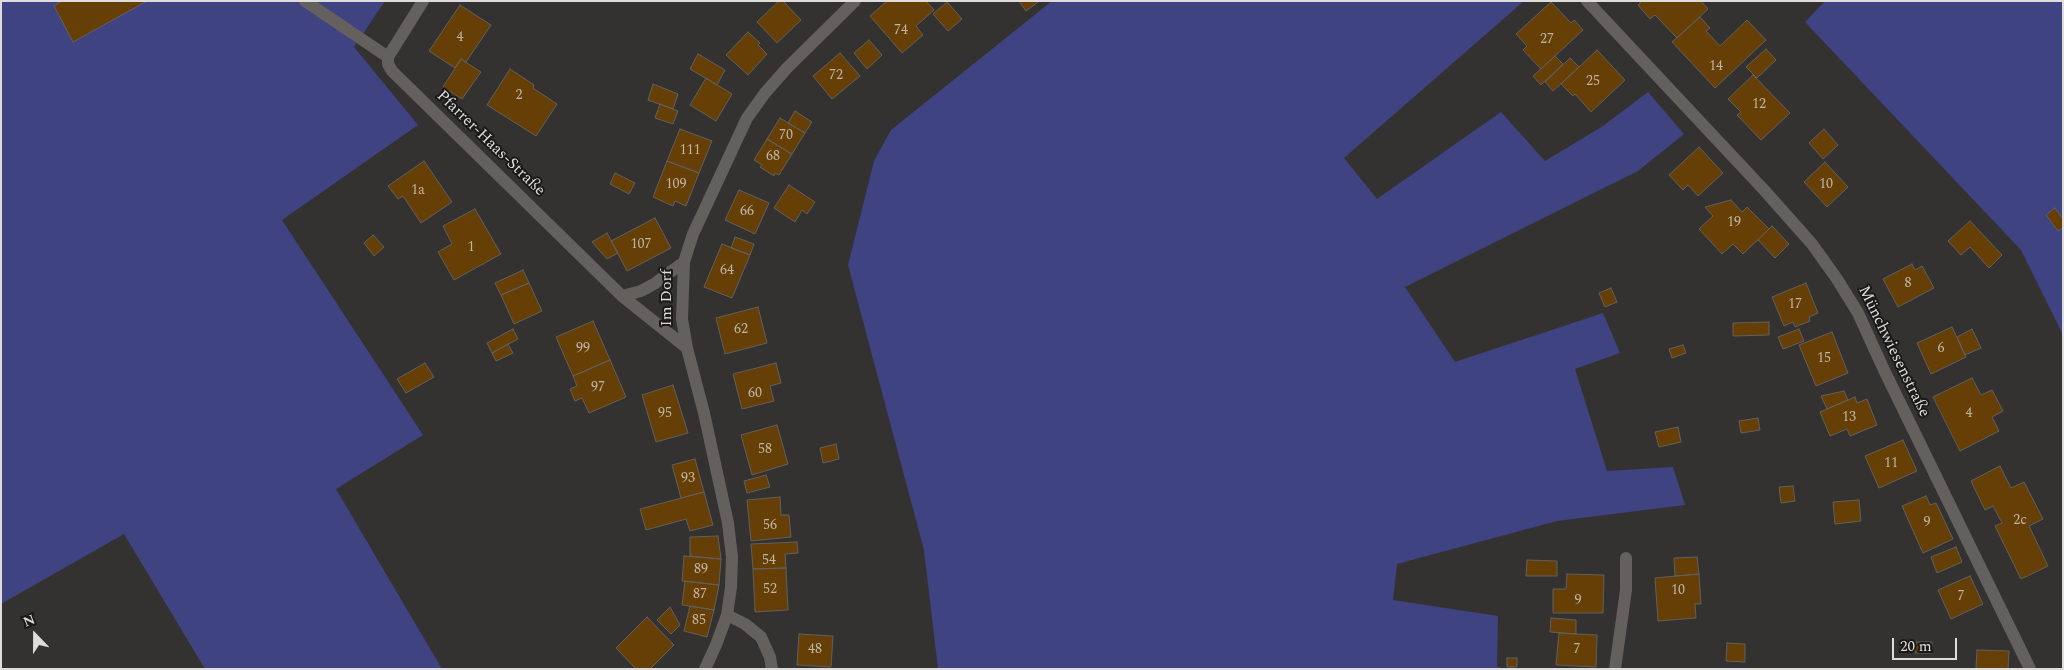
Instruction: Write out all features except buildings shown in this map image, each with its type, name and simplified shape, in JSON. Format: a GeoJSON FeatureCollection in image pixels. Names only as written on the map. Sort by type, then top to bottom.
{"type":"FeatureCollection","features":[{"type":"Feature","properties":{"kind":"street"},"geometry":{"type":"LineString","coordinates":[[305,1],[388,57],[423,1]]}},
{"type":"Feature","properties":{"kind":"street","name":"Im Dorf"},"geometry":{"type":"LineString","coordinates":[[705,669],[727,615],[731,587],[732,557],[728,523],[704,413],[687,348],[682,319],[684,262],[693,234],[747,118],[765,93],[787,68],[855,1]]}},
{"type":"Feature","properties":{"kind":"street","name":"Münchwiesenstraße"},"geometry":{"type":"LineString","coordinates":[[1587,1],[1765,191],[1812,244],[1837,279],[1858,313],[2030,669]]}},
{"type":"Feature","properties":{"kind":"street","name":"Pfarrer-Haas-Straße"},"geometry":{"type":"LineString","coordinates":[[388,57],[388,64],[392,71],[622,296],[687,348]]}},
{"type":"Feature","properties":{"kind":"street"},"geometry":{"type":"LineString","coordinates":[[622,296],[641,291],[654,284],[684,262]]}},
{"type":"Feature","properties":{"kind":"street"},"geometry":{"type":"LineString","coordinates":[[1615,669],[1626,590],[1626,558]]}},
{"type":"Feature","properties":{"kind":"street"},"geometry":{"type":"LineString","coordinates":[[727,615],[745,624],[761,637],[770,657],[772,669]]}},
{"type":"Feature","properties":{"kind":"shaded area"},"geometry":{"type":"Polygon","coordinates":[[[1,1],[385,1],[354,47],[418,125],[282,220],[423,435],[336,489],[442,669],[205,669],[124,534],[1,604],[1,1]]]}},
{"type":"Feature","properties":{"kind":"shaded area"},"geometry":{"type":"Polygon","coordinates":[[[1052,1],[1524,1],[1344,158],[1377,199],[1501,112],[1545,161],[1603,126],[1648,92],[1684,134],[1638,171],[1405,287],[1455,362],[1603,313],[1620,353],[1575,369],[1607,471],[1673,467],[1685,505],[1557,521],[1397,564],[1393,600],[1498,616],[1497,667],[1507,669],[938,669],[924,550],[848,265],[874,161],[891,130],[1052,1]]]}},
{"type":"Feature","properties":{"kind":"shaded area"},"geometry":{"type":"Polygon","coordinates":[[[1825,1],[2063,1],[2063,335],[2021,250],[1805,22],[1825,1]]]}}]}
